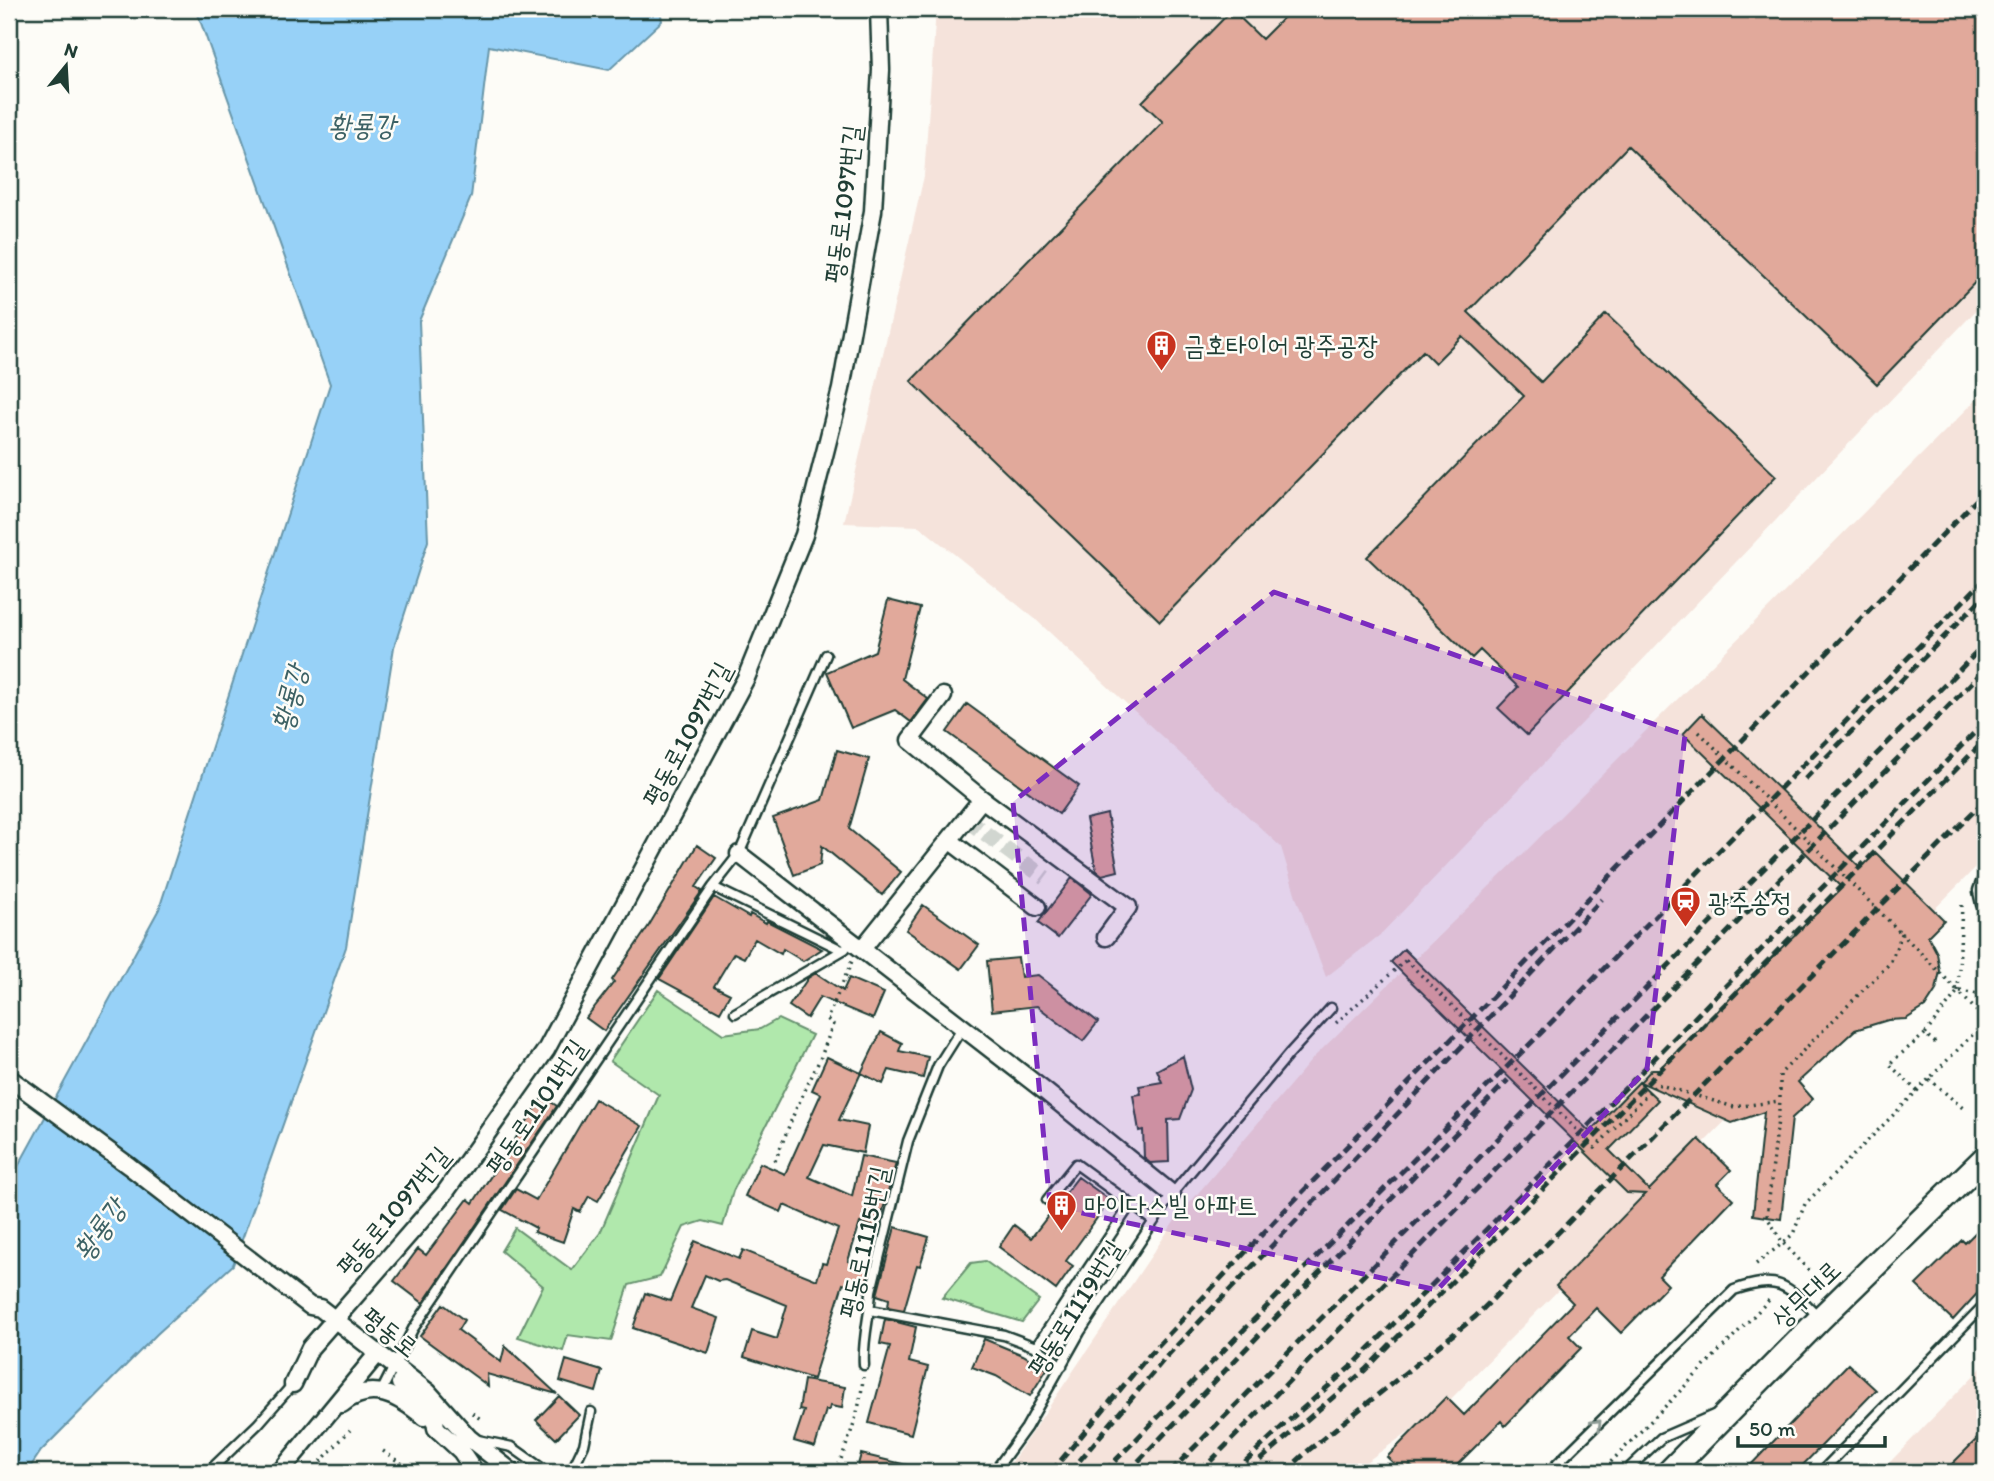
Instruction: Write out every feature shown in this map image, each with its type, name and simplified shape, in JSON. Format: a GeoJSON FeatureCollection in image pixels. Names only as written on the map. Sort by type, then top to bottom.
{"type":"FeatureCollection","features":[{"type":"Feature","properties":{"kind":"main road","name":"상무대로"},"geometry":{"type":"LineString","coordinates":[[1669,1472],[1985,1158]]}},
{"type":"Feature","properties":{"kind":"street","name":"평동로1097번길"},"geometry":{"type":"LineString","coordinates":[[293,1384],[310,1348],[444,1194],[546,1050],[746,677],[804,536],[841,389],[873,211],[881,70],[879,9]]}},
{"type":"Feature","properties":{"kind":"street"},"geometry":{"type":"LineString","coordinates":[[943,696],[911,740],[982,799],[1128,907],[1106,936]]}},
{"type":"Feature","properties":{"kind":"street"},"geometry":{"type":"LineString","coordinates":[[854,948],[982,799]]}},
{"type":"Feature","properties":{"kind":"street"},"geometry":{"type":"LineString","coordinates":[[949,840],[1037,906]]}},
{"type":"Feature","properties":{"kind":"street"},"geometry":{"type":"LineString","coordinates":[[739,854],[854,948],[1046,1092],[1172,1194]]}},
{"type":"Feature","properties":{"kind":"street"},"geometry":{"type":"LineString","coordinates":[[1985,883],[1982,891],[1985,904]]}},
{"type":"Feature","properties":{"kind":"street","name":"평동로"},"geometry":{"type":"LineString","coordinates":[[9,1077],[312,1307],[320,1308],[392,1369],[428,1392],[465,1445],[475,1472]]}},
{"type":"Feature","properties":{"kind":"street"},"geometry":{"type":"LineString","coordinates":[[280,1472],[330,1415],[376,1356]]}},
{"type":"Feature","properties":{"kind":"street","name":"평동로"},"geometry":{"type":"LineString","coordinates":[[392,1369],[434,1412],[436,1427],[512,1472]]}},
{"type":"Feature","properties":{"kind":"street"},"geometry":{"type":"LineString","coordinates":[[330,1415],[353,1395],[381,1392],[399,1399],[436,1427]]}},
{"type":"Feature","properties":{"kind":"lane","name":"평동로1101번길"},"geometry":{"type":"LineString","coordinates":[[381,1392],[413,1329],[713,887],[739,854],[825,655]]}},
{"type":"Feature","properties":{"kind":"lane"},"geometry":{"type":"LineString","coordinates":[[713,887],[854,948]]}},
{"type":"Feature","properties":{"kind":"lane"},"geometry":{"type":"LineString","coordinates":[[735,1013],[854,948]]}},
{"type":"Feature","properties":{"kind":"lane","name":"평동로1119번길"},"geometry":{"type":"LineString","coordinates":[[994,1472],[1026,1428],[1080,1332],[1172,1194],[1331,1008]]}},
{"type":"Feature","properties":{"kind":"lane","name":"평동로1115번길"},"geometry":{"type":"LineString","coordinates":[[864,1365],[863,1346],[871,1291],[908,1141],[938,1066],[962,1028]]}},
{"type":"Feature","properties":{"kind":"lane"},"geometry":{"type":"LineString","coordinates":[[1047,1200],[1076,1164],[1154,1221]]}},
{"type":"Feature","properties":{"kind":"lane"},"geometry":{"type":"LineString","coordinates":[[1036,1347],[1131,1204]]}},
{"type":"Feature","properties":{"kind":"lane"},"geometry":{"type":"LineString","coordinates":[[1549,1472],[1734,1290],[1769,1281],[1794,1292],[1820,1319]]}},
{"type":"Feature","properties":{"kind":"lane"},"geometry":{"type":"LineString","coordinates":[[1821,1472],[1985,1304]]}},
{"type":"Feature","properties":{"kind":"lane"},"geometry":{"type":"LineString","coordinates":[[870,1310],[1004,1335],[1036,1347],[1062,1366]]}},
{"type":"Feature","properties":{"kind":"lane"},"geometry":{"type":"LineString","coordinates":[[208,1472],[258,1424],[293,1384]]}},
{"type":"Feature","properties":{"kind":"lane"},"geometry":{"type":"LineString","coordinates":[[1625,1472],[1661,1438],[1733,1407]]}},
{"type":"Feature","properties":{"kind":"lane"},"geometry":{"type":"LineString","coordinates":[[571,1472],[584,1446],[591,1412]]}},
{"type":"Feature","properties":{"kind":"lane"},"geometry":{"type":"LineString","coordinates":[[467,1472],[465,1445],[512,1447],[547,1472]]}},
{"type":"Feature","properties":{"kind":"path"},"geometry":{"type":"LineString","coordinates":[[1699,732],[1902,934],[1985,1021],[1805,1204],[1793,1234],[1756,1264]]}},
{"type":"Feature","properties":{"kind":"path"},"geometry":{"type":"LineString","coordinates":[[1917,1091],[1889,1063],[1925,1034],[1958,991],[1962,905]]}},
{"type":"Feature","properties":{"kind":"path"},"geometry":{"type":"LineString","coordinates":[[1809,1270],[1783,1243],[1767,1217],[1780,1101],[1780,1074],[1890,962],[1902,934]]}},
{"type":"Feature","properties":{"kind":"path"},"geometry":{"type":"LineString","coordinates":[[775,1161],[821,1057],[833,1024],[827,1018],[854,948]]}},
{"type":"Feature","properties":{"kind":"path"},"geometry":{"type":"LineString","coordinates":[[1317,1024],[1339,1023],[1406,960],[1595,1148],[1657,1084],[1734,1107],[1780,1101]]}},
{"type":"Feature","properties":{"kind":"path"},"geometry":{"type":"LineString","coordinates":[[1958,991],[1985,995]]}},
{"type":"Feature","properties":{"kind":"path"},"geometry":{"type":"LineString","coordinates":[[1925,1034],[1938,1045]]}},
{"type":"Feature","properties":{"kind":"path"},"geometry":{"type":"LineString","coordinates":[[1928,1079],[1964,1109]]}},
{"type":"Feature","properties":{"kind":"path"},"geometry":{"type":"LineString","coordinates":[[1601,1472],[1772,1297]]}},
{"type":"Feature","properties":{"kind":"path"},"geometry":{"type":"LineString","coordinates":[[836,1472],[851,1434],[862,1394],[864,1365]]}},
{"type":"Feature","properties":{"kind":"path"},"geometry":{"type":"LineString","coordinates":[[311,1472],[350,1430]]}},
{"type":"Feature","properties":{"kind":"path"},"geometry":{"type":"LineString","coordinates":[[383,1451],[414,1472]]}},
{"type":"Feature","properties":{"kind":"highlighted area"},"geometry":{"type":"Polygon","coordinates":[[[1274,592],[1685,735],[1647,1069],[1437,1290],[1050,1206],[1013,802],[1274,592]]]}},
{"type":"Feature","properties":{"kind":"shaded area","name":"금호타이어 광주공장"},"geometry":{"type":"Polygon","coordinates":[[[936,9],[1985,9],[1985,301],[1380,935],[1326,977],[1297,900],[1281,847],[1034,618],[919,526],[844,523],[924,176],[936,9]]]}},
{"type":"Feature","properties":{"kind":"shaded area"},"geometry":{"type":"Polygon","coordinates":[[[1985,391],[1985,858],[1442,1408],[1352,1472],[1005,1472],[1176,1219],[1314,1057],[1528,849],[1985,391]]]}},
{"type":"Feature","properties":{"kind":"shaded area"},"geometry":{"type":"Polygon","coordinates":[[[1985,1364],[1985,1472],[1880,1472],[1890,1462],[1985,1364]]]}},
{"type":"Feature","properties":{"kind":"green space"},"geometry":{"type":"Polygon","coordinates":[[[658,990],[723,1034],[760,1029],[778,1019],[812,1035],[733,1191],[723,1226],[703,1221],[684,1227],[660,1277],[629,1285],[611,1341],[568,1335],[563,1351],[518,1337],[543,1286],[501,1251],[515,1228],[572,1270],[600,1233],[659,1095],[610,1061],[658,990]]]}},
{"type":"Feature","properties":{"kind":"green space"},"geometry":{"type":"Polygon","coordinates":[[[985,1261],[1039,1300],[1022,1322],[942,1298],[971,1263],[985,1261]]]}},
{"type":"Feature","properties":{"kind":"water","name":"황룡강"},"geometry":{"type":"Polygon","coordinates":[[[196,9],[660,9],[662,21],[609,70],[489,46],[471,197],[419,321],[428,541],[394,647],[346,947],[233,1265],[157,1334],[41,1451],[27,1472],[9,1472],[9,1183],[159,909],[330,384],[196,9]]]}},
{"type":"Feature","properties":{"kind":"building","name":"금호타이어 광주공장"},"geometry":{"type":"Polygon","coordinates":[[[1292,9],[1985,9],[1985,272],[1877,384],[1628,146],[1468,312],[1541,382],[1606,314],[1776,476],[1527,735],[1498,708],[1518,687],[1480,650],[1472,658],[1367,557],[1524,396],[1462,336],[1435,363],[1423,351],[1160,621],[911,381],[1163,122],[1142,102],[1232,10],[1262,39],[1292,9]]]}},
{"type":"Feature","properties":{"kind":"building"},"geometry":{"type":"Polygon","coordinates":[[[888,600],[920,608],[902,679],[928,699],[911,722],[895,710],[851,728],[827,672],[875,651],[888,600]]]}},
{"type":"Feature","properties":{"kind":"building"},"geometry":{"type":"Polygon","coordinates":[[[967,704],[1079,786],[1059,814],[947,732],[967,704]]]}},
{"type":"Feature","properties":{"kind":"building"},"geometry":{"type":"Polygon","coordinates":[[[1702,714],[1861,868],[1876,853],[1944,920],[1928,936],[1937,953],[1940,971],[1936,990],[1925,1007],[1906,1019],[1888,1020],[1855,1030],[1798,1082],[1813,1099],[1792,1118],[1781,1219],[1753,1215],[1764,1112],[1732,1123],[1640,1082],[1652,1069],[1659,1069],[1842,888],[1683,734],[1702,714]]]}},
{"type":"Feature","properties":{"kind":"building"},"geometry":{"type":"Polygon","coordinates":[[[837,750],[869,759],[849,829],[901,872],[882,895],[822,846],[820,865],[794,875],[773,818],[823,800],[837,750]]]}},
{"type":"Feature","properties":{"kind":"building"},"geometry":{"type":"Polygon","coordinates":[[[1107,814],[1118,871],[1102,875],[1096,870],[1086,819],[1107,814]]]}},
{"type":"Feature","properties":{"kind":"building"},"geometry":{"type":"Polygon","coordinates":[[[697,845],[716,858],[696,887],[702,891],[604,1031],[586,1018],[614,982],[612,980],[648,927],[697,845]]]}},
{"type":"Feature","properties":{"kind":"building"},"geometry":{"type":"Polygon","coordinates":[[[1072,878],[1092,894],[1058,938],[1038,923],[1072,878]]]}},
{"type":"Feature","properties":{"kind":"building"},"geometry":{"type":"Polygon","coordinates":[[[714,897],[749,917],[750,914],[766,923],[767,921],[822,949],[803,961],[783,949],[781,954],[755,939],[744,958],[734,953],[714,986],[730,994],[720,1012],[659,979],[714,897]]]}},
{"type":"Feature","properties":{"kind":"building"},"geometry":{"type":"Polygon","coordinates":[[[923,905],[979,945],[961,969],[906,930],[923,905]]]}},
{"type":"Feature","properties":{"kind":"building"},"geometry":{"type":"Polygon","coordinates":[[[1404,949],[1590,1132],[1639,1082],[1658,1100],[1609,1150],[1649,1190],[1699,1139],[1731,1170],[1717,1184],[1733,1199],[1659,1276],[1668,1285],[1621,1333],[1596,1308],[1569,1336],[1581,1348],[1505,1426],[1501,1421],[1450,1472],[1418,1472],[1410,1465],[1403,1472],[1387,1457],[1446,1397],[1464,1415],[1573,1303],[1556,1286],[1645,1194],[1627,1193],[1391,962],[1404,949]]]}},
{"type":"Feature","properties":{"kind":"building"},"geometry":{"type":"Polygon","coordinates":[[[1018,958],[1021,977],[1038,975],[1098,1022],[1083,1041],[1037,1006],[992,1011],[987,961],[1018,958]]]}},
{"type":"Feature","properties":{"kind":"building"},"geometry":{"type":"Polygon","coordinates":[[[816,973],[843,991],[849,978],[884,993],[873,1019],[820,997],[807,1018],[789,1006],[808,978],[816,973]]]}},
{"type":"Feature","properties":{"kind":"building"},"geometry":{"type":"Polygon","coordinates":[[[881,1032],[902,1043],[899,1051],[928,1057],[923,1078],[889,1070],[883,1084],[861,1073],[881,1032]]]}},
{"type":"Feature","properties":{"kind":"building"},"geometry":{"type":"Polygon","coordinates":[[[1183,1056],[1191,1090],[1180,1119],[1168,1120],[1169,1162],[1150,1163],[1144,1158],[1143,1130],[1139,1131],[1133,1095],[1141,1094],[1139,1086],[1162,1082],[1157,1070],[1183,1056]]]}},
{"type":"Feature","properties":{"kind":"building"},"geometry":{"type":"Polygon","coordinates":[[[827,1057],[861,1073],[839,1120],[868,1126],[863,1153],[824,1145],[809,1177],[852,1196],[861,1156],[896,1163],[878,1228],[860,1223],[848,1261],[870,1268],[864,1291],[843,1284],[813,1379],[744,1357],[752,1331],[777,1339],[787,1305],[725,1280],[718,1281],[705,1275],[691,1308],[719,1318],[708,1353],[633,1328],[645,1293],[670,1301],[695,1241],[739,1259],[743,1250],[817,1280],[822,1263],[826,1264],[838,1229],[784,1205],[781,1212],[745,1196],[760,1163],[785,1174],[821,1094],[812,1090],[827,1057]]]}},
{"type":"Feature","properties":{"kind":"building"},"geometry":{"type":"Polygon","coordinates":[[[543,1097],[557,1106],[423,1303],[394,1281],[418,1249],[426,1255],[468,1199],[473,1203],[543,1097]]]}},
{"type":"Feature","properties":{"kind":"building"},"geometry":{"type":"Polygon","coordinates":[[[595,1099],[642,1126],[598,1201],[589,1196],[580,1212],[574,1209],[563,1242],[534,1232],[536,1228],[502,1210],[516,1189],[536,1200],[595,1099]]]}},
{"type":"Feature","properties":{"kind":"building","name":"마이다스빌 아파트"},"geometry":{"type":"Polygon","coordinates":[[[1078,1177],[1110,1200],[1066,1261],[1073,1266],[1056,1290],[999,1247],[1014,1225],[1031,1238],[1078,1177]]]}},
{"type":"Feature","properties":{"kind":"building"},"geometry":{"type":"Polygon","coordinates":[[[1985,1223],[1985,1285],[1953,1320],[1916,1285],[1962,1240],[1965,1243],[1985,1223]]]}},
{"type":"Feature","properties":{"kind":"building"},"geometry":{"type":"Polygon","coordinates":[[[895,1227],[929,1237],[920,1266],[917,1265],[904,1310],[888,1307],[889,1299],[877,1295],[895,1227]]]}},
{"type":"Feature","properties":{"kind":"building"},"geometry":{"type":"Polygon","coordinates":[[[443,1304],[464,1320],[458,1330],[501,1362],[505,1346],[557,1394],[487,1374],[488,1386],[420,1336],[443,1304]]]}},
{"type":"Feature","properties":{"kind":"building"},"geometry":{"type":"Polygon","coordinates":[[[885,1319],[916,1327],[909,1362],[928,1367],[911,1434],[869,1423],[890,1346],[880,1344],[885,1319]]]}},
{"type":"Feature","properties":{"kind":"building"},"geometry":{"type":"Polygon","coordinates":[[[984,1339],[1023,1355],[1047,1369],[1030,1396],[996,1376],[972,1367],[984,1339]]]}},
{"type":"Feature","properties":{"kind":"building"},"geometry":{"type":"Polygon","coordinates":[[[566,1360],[602,1371],[596,1392],[560,1381],[566,1360]]]}},
{"type":"Feature","properties":{"kind":"building"},"geometry":{"type":"Polygon","coordinates":[[[1848,1364],[1876,1390],[1796,1472],[1744,1472],[1848,1364]]]}},
{"type":"Feature","properties":{"kind":"building"},"geometry":{"type":"Polygon","coordinates":[[[804,1380],[845,1387],[842,1408],[830,1406],[829,1410],[826,1410],[815,1447],[794,1441],[804,1411],[799,1410],[804,1380]]]}},
{"type":"Feature","properties":{"kind":"building"},"geometry":{"type":"Polygon","coordinates":[[[559,1396],[579,1415],[556,1439],[536,1420],[559,1396]]]}},
{"type":"Feature","properties":{"kind":"building"},"geometry":{"type":"Polygon","coordinates":[[[1985,1431],[1985,1472],[1944,1472],[1985,1431]]]}},
{"type":"Feature","properties":{"kind":"building"},"geometry":{"type":"Polygon","coordinates":[[[861,1454],[911,1466],[910,1472],[856,1472],[861,1454]]]}},
{"type":"Feature","properties":{"kind":"tunnel"},"geometry":{"type":"LineString","coordinates":[[966,819],[1045,878]]}},
{"type":"Feature","properties":{"kind":"railway"},"geometry":{"type":"LineString","coordinates":[[1051,1472],[1151,1353],[1284,1211],[1985,491]]}},
{"type":"Feature","properties":{"kind":"railway"},"geometry":{"type":"LineString","coordinates":[[1104,1472],[1532,1042],[1985,579]]}},
{"type":"Feature","properties":{"kind":"railway"},"geometry":{"type":"LineString","coordinates":[[1805,779],[1985,595]]}},
{"type":"Feature","properties":{"kind":"railway"},"geometry":{"type":"LineString","coordinates":[[1170,1472],[1985,644]]}},
{"type":"Feature","properties":{"kind":"railway"},"geometry":{"type":"LineString","coordinates":[[1200,1472],[1985,669]]}},
{"type":"Feature","properties":{"kind":"railway"},"geometry":{"type":"LineString","coordinates":[[1234,1472],[1355,1363],[1985,722]]}},
{"type":"Feature","properties":{"kind":"railway"},"geometry":{"type":"LineString","coordinates":[[1260,1460],[1365,1370],[1985,740]]}},
{"type":"Feature","properties":{"kind":"railway"},"geometry":{"type":"LineString","coordinates":[[1285,1472],[1475,1317],[1985,800]]}},
{"type":"Feature","properties":{"kind":"railway"},"geometry":{"type":"LineString","coordinates":[[1070,1472],[1167,1356],[1602,899]]}},
{"type":"Feature","properties":{"kind":"railway"},"geometry":{"type":"LineString","coordinates":[[1128,1472],[1508,1080]]}},
{"type":"Feature","properties":{"kind":"place","name":"금호타이어 광주공장"},"geometry":{"type":"Point","coordinates":[1161,372]}},
{"type":"Feature","properties":{"kind":"place","name":"광주송정"},"geometry":{"type":"Point","coordinates":[1685,929]}},
{"type":"Feature","properties":{"kind":"place","name":"마이다스빌 아파트"},"geometry":{"type":"Point","coordinates":[1061,1232]}}]}
